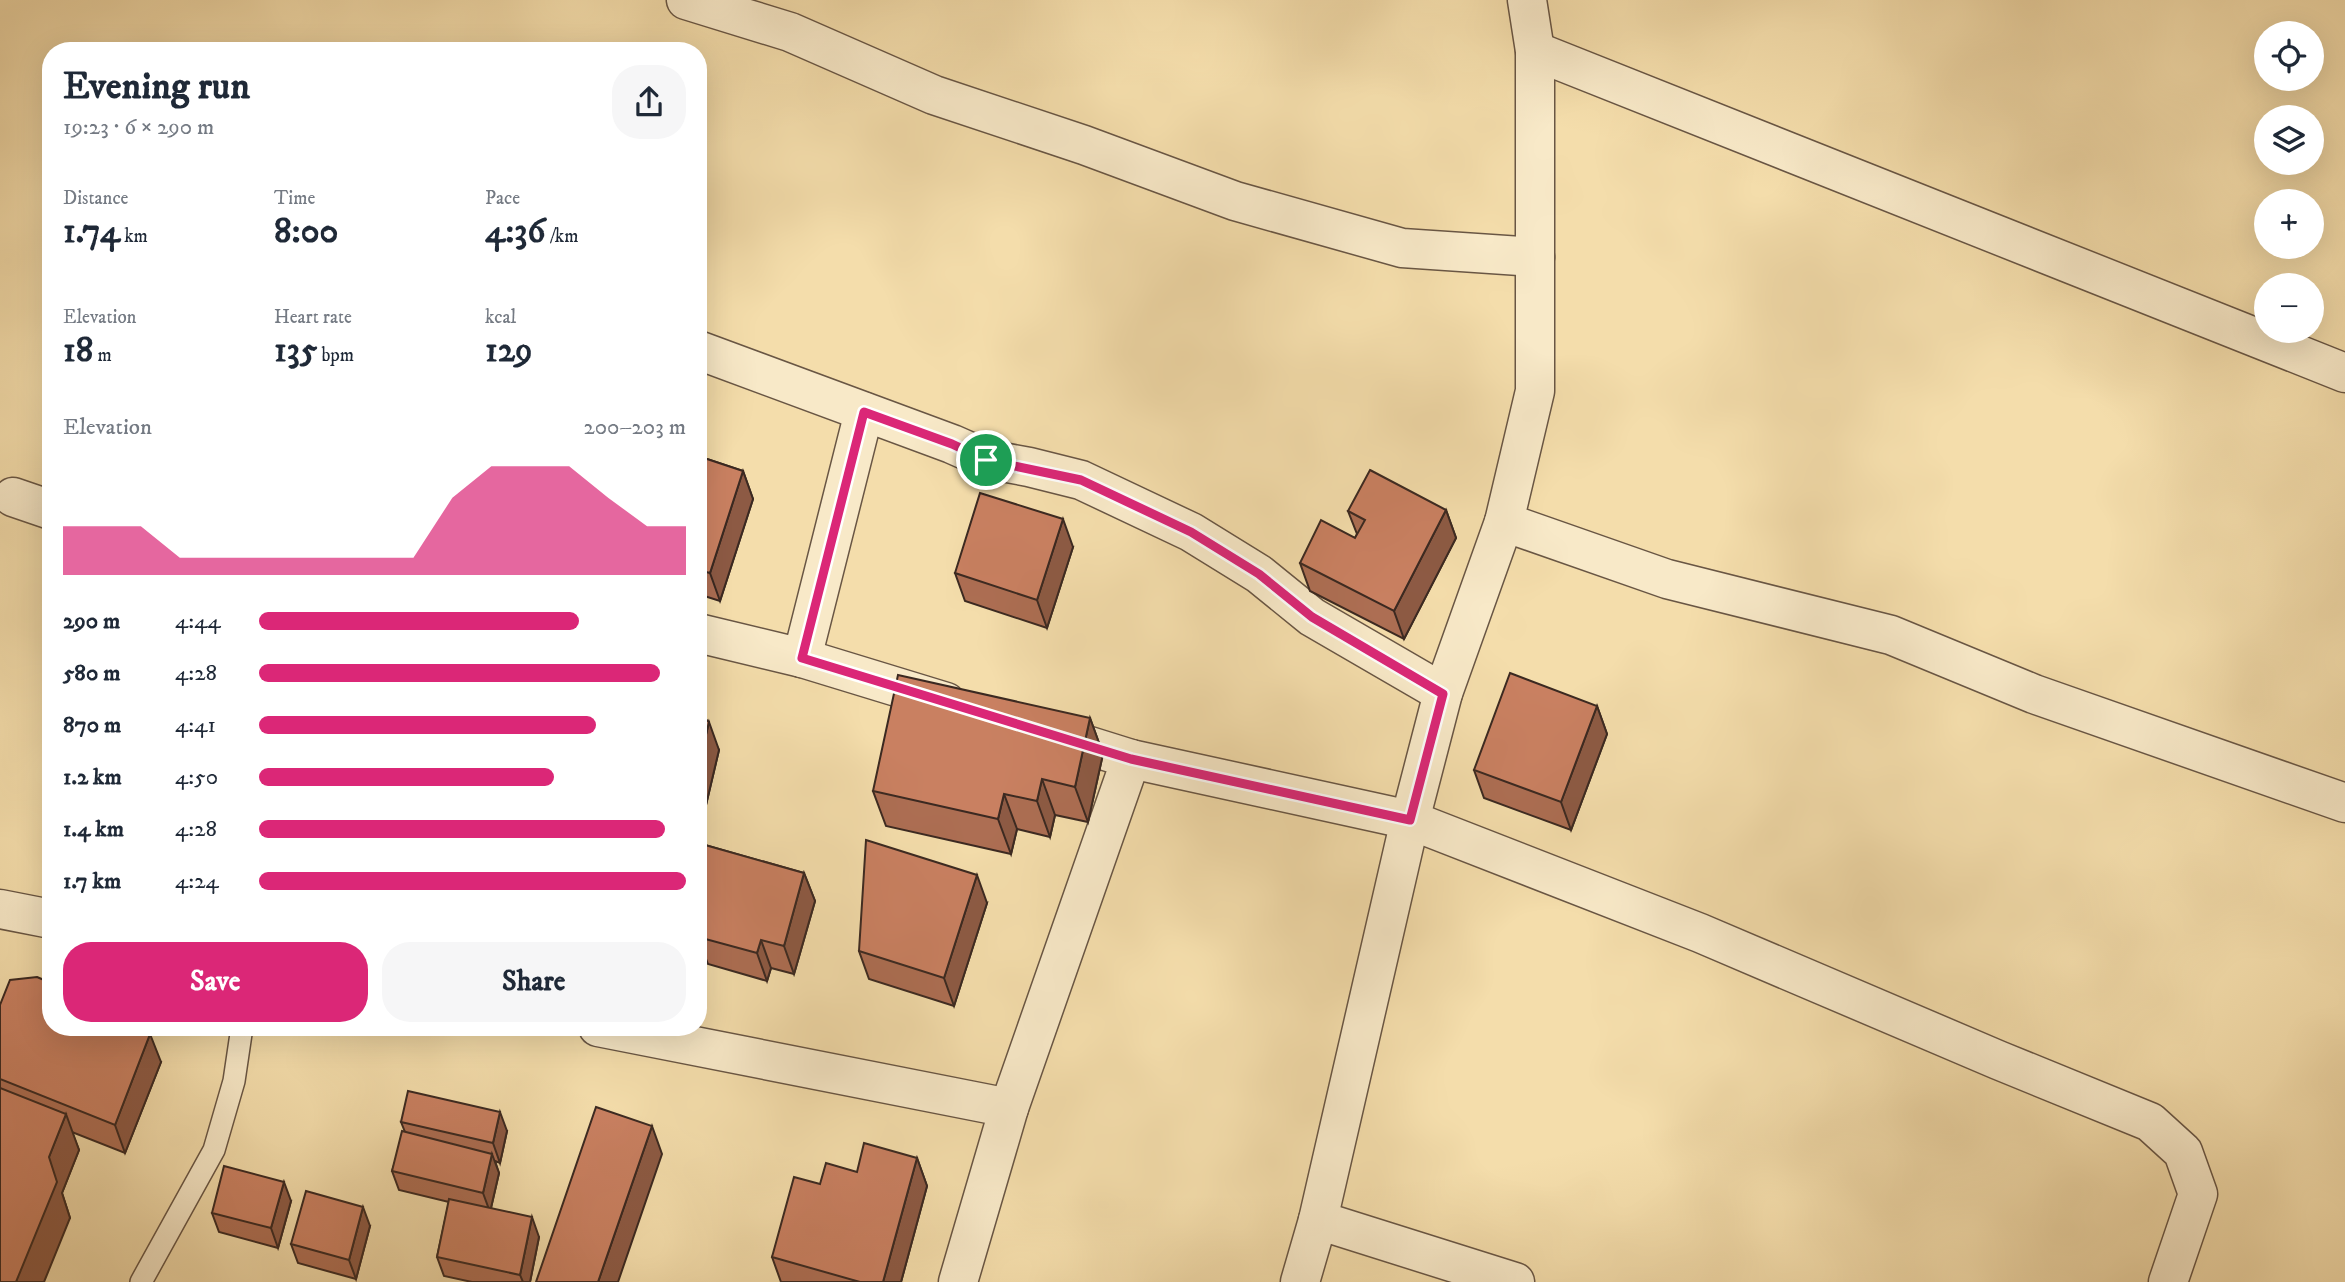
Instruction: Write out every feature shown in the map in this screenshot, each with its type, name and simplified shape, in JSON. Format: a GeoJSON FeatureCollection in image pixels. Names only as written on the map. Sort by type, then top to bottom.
{"type":"FeatureCollection","features":[{"type":"Feature","properties":{"kind":"street"},"geometry":{"type":"LineString","coordinates":[[686,0],[790,32],[934,95],[1084,145],[1235,201],[1402,248],[1535,257]]}},
{"type":"Feature","properties":{"kind":"street"},"geometry":{"type":"LineString","coordinates":[[1300,1282],[1318,1220],[1410,820],[1443,694],[1504,522],[1535,391],[1535,51],[1527,0]]}},
{"type":"Feature","properties":{"kind":"street"},"geometry":{"type":"LineString","coordinates":[[1535,51],[2345,373]]}},
{"type":"Feature","properties":{"kind":"street"},"geometry":{"type":"LineString","coordinates":[[707,354],[952,444],[986,460],[1081,480],[1191,532],[1259,574],[1312,617],[1443,694]]}},
{"type":"Feature","properties":{"kind":"street"},"geometry":{"type":"LineString","coordinates":[[802,658],[864,412]]}},
{"type":"Feature","properties":{"kind":"street"},"geometry":{"type":"LineString","coordinates":[[13,497],[42,507]]}},
{"type":"Feature","properties":{"kind":"street"},"geometry":{"type":"LineString","coordinates":[[1504,522],[1667,579],[1891,635],[2034,694],[2345,803]]}},
{"type":"Feature","properties":{"kind":"street"},"geometry":{"type":"LineString","coordinates":[[707,635],[802,658],[973,710]]}},
{"type":"Feature","properties":{"kind":"street"},"geometry":{"type":"LineString","coordinates":[[1013,723],[1131,759],[1410,820],[1700,933],[2150,1122],[2183,1153],[2198,1194],[2168,1282]]}},
{"type":"Feature","properties":{"kind":"street"},"geometry":{"type":"LineString","coordinates":[[958,1282],[1009,1108],[1131,759]]}},
{"type":"Feature","properties":{"kind":"street"},"geometry":{"type":"LineString","coordinates":[[0,909],[42,917]]}},
{"type":"Feature","properties":{"kind":"street"},"geometry":{"type":"LineString","coordinates":[[644,1036],[1009,1108]]}},
{"type":"Feature","properties":{"kind":"street"},"geometry":{"type":"LineString","coordinates":[[1318,1220],[1515,1282]]}},
{"type":"Feature","properties":{"kind":"lane"},"geometry":{"type":"LineString","coordinates":[[141,1282],[214,1150],[234,1081],[241,1036]]}},
{"type":"Feature","properties":{"kind":"building"},"geometry":{"type":"Polygon","coordinates":[[[707,459],[743,471],[710,573],[707,572],[707,459]]]}},
{"type":"Feature","properties":{"kind":"building"},"geometry":{"type":"Polygon","coordinates":[[[1370,470],[1446,510],[1394,611],[1300,563],[1321,520],[1355,538],[1365,520],[1348,511],[1370,470]]]}},
{"type":"Feature","properties":{"kind":"building"},"geometry":{"type":"Polygon","coordinates":[[[980,493],[1063,519],[1037,600],[955,573],[980,493]]]}},
{"type":"Feature","properties":{"kind":"building"},"geometry":{"type":"Polygon","coordinates":[[[1510,673],[1597,706],[1561,802],[1474,770],[1510,673]]]}},
{"type":"Feature","properties":{"kind":"building"},"geometry":{"type":"Polygon","coordinates":[[[898,675],[1090,718],[1075,787],[1042,779],[1037,801],[1004,794],[998,819],[873,791],[898,675]]]}},
{"type":"Feature","properties":{"kind":"building"},"geometry":{"type":"Polygon","coordinates":[[[866,840],[977,875],[944,978],[859,951],[866,840]]]}},
{"type":"Feature","properties":{"kind":"building"},"geometry":{"type":"Polygon","coordinates":[[[707,846],[804,873],[784,946],[761,940],[757,953],[707,939],[707,846]]]}},
{"type":"Feature","properties":{"kind":"building"},"geometry":{"type":"Polygon","coordinates":[[[37,977],[42,979],[42,1036],[149,1036],[115,1125],[0,1079],[0,1005],[10,980],[37,977]]]}},
{"type":"Feature","properties":{"kind":"building"},"geometry":{"type":"Polygon","coordinates":[[[0,1088],[66,1114],[49,1157],[57,1182],[16,1282],[0,1282],[0,1088]]]}},
{"type":"Feature","properties":{"kind":"building"},"geometry":{"type":"Polygon","coordinates":[[[408,1091],[500,1112],[493,1143],[401,1122],[408,1091]]]}},
{"type":"Feature","properties":{"kind":"building"},"geometry":{"type":"Polygon","coordinates":[[[596,1107],[652,1126],[598,1282],[536,1282],[596,1107]]]}},
{"type":"Feature","properties":{"kind":"building"},"geometry":{"type":"Polygon","coordinates":[[[402,1131],[492,1154],[483,1193],[392,1171],[402,1131]]]}},
{"type":"Feature","properties":{"kind":"building"},"geometry":{"type":"Polygon","coordinates":[[[864,1143],[917,1158],[883,1282],[860,1282],[772,1257],[794,1177],[820,1184],[826,1163],[857,1172],[864,1143]]]}},
{"type":"Feature","properties":{"kind":"building"},"geometry":{"type":"Polygon","coordinates":[[[224,1166],[284,1182],[271,1228],[212,1213],[224,1166]]]}},
{"type":"Feature","properties":{"kind":"building"},"geometry":{"type":"Polygon","coordinates":[[[306,1191],[363,1207],[349,1260],[291,1244],[306,1191]]]}},
{"type":"Feature","properties":{"kind":"building"},"geometry":{"type":"Polygon","coordinates":[[[449,1199],[532,1217],[520,1275],[437,1257],[449,1199]]]}},
{"type":"Feature","properties":{"kind":"route"},"geometry":{"type":"LineString","coordinates":[[864,412],[952,444],[986,460],[1081,480],[1191,532],[1259,574],[1312,617],[1443,694],[1410,820],[1131,759],[802,658],[864,412]]}}]}
